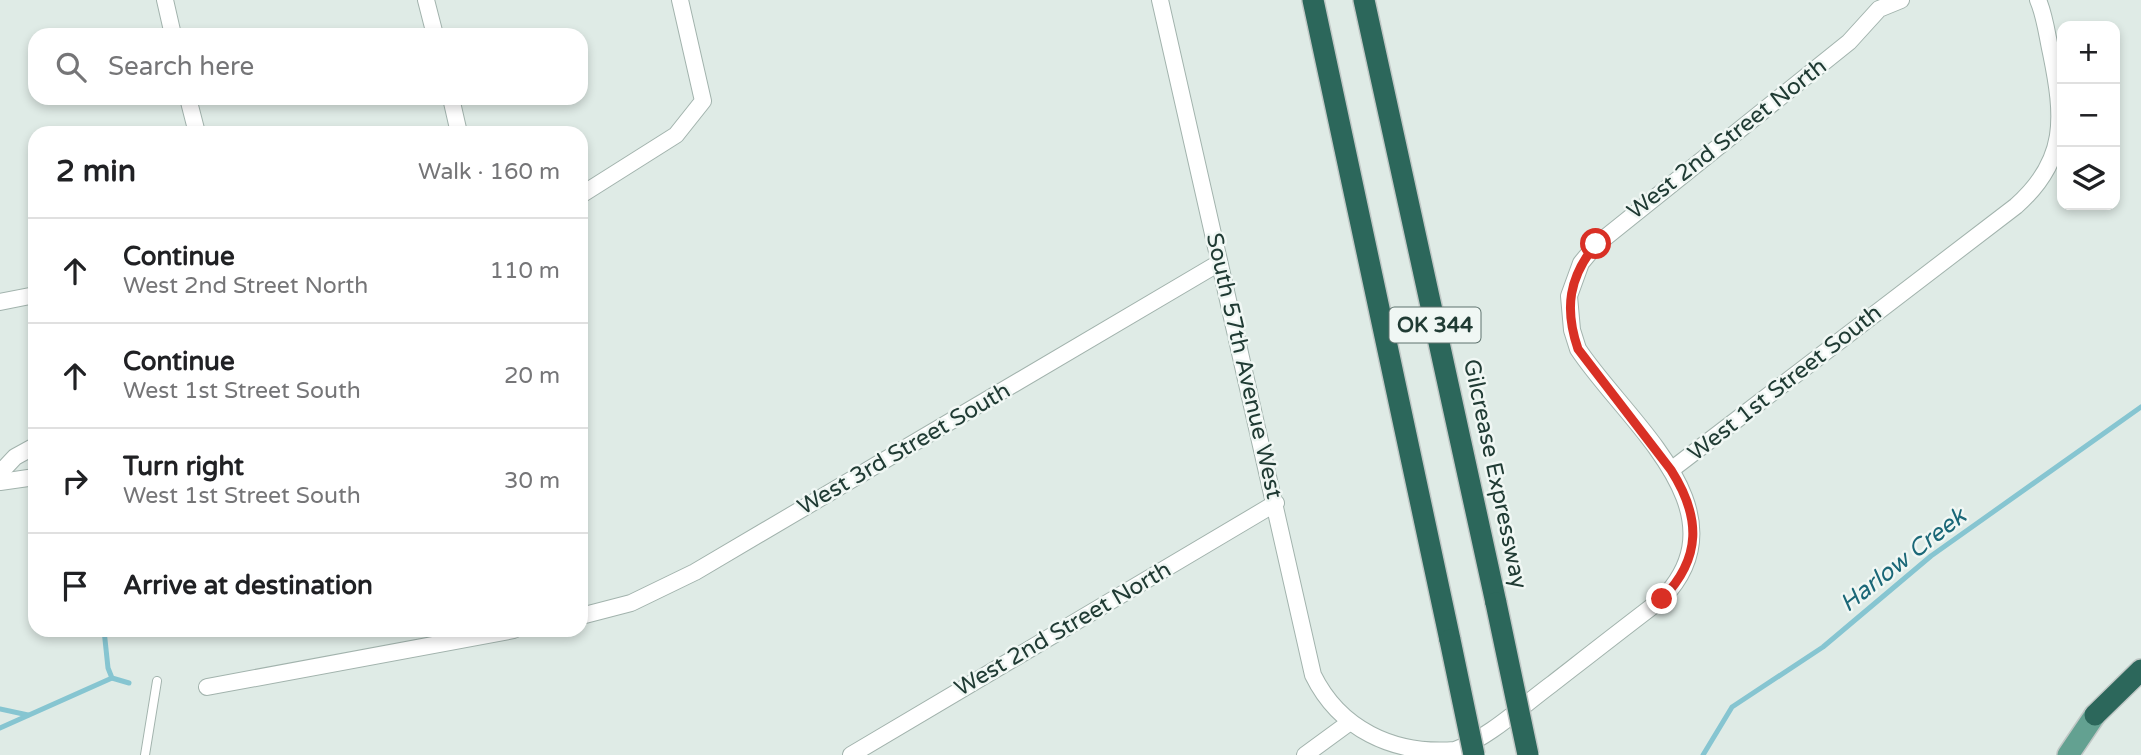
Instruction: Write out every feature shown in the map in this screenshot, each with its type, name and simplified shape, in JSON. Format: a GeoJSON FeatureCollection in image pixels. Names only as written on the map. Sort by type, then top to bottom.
{"type":"FeatureCollection","features":[{"type":"Feature","properties":{"kind":"highway","name":"OK 344"},"geometry":{"type":"LineString","coordinates":[[1313,0],[1474,755]]}},
{"type":"Feature","properties":{"kind":"highway","name":"Gilcrease Expressway"},"geometry":{"type":"LineString","coordinates":[[1364,0],[1528,755]]}},
{"type":"Feature","properties":{"kind":"highway"},"geometry":{"type":"LineString","coordinates":[[2095,715],[2141,670]]}},
{"type":"Feature","properties":{"kind":"main road"},"geometry":{"type":"LineString","coordinates":[[2068,755],[2095,715]]}},
{"type":"Feature","properties":{"kind":"street"},"geometry":{"type":"LineString","coordinates":[[165,0],[171,28]]}},
{"type":"Feature","properties":{"kind":"street"},"geometry":{"type":"LineString","coordinates":[[426,0],[433,28]]}},
{"type":"Feature","properties":{"kind":"street"},"geometry":{"type":"LineString","coordinates":[[588,191],[676,135],[703,102],[680,0]]}},
{"type":"Feature","properties":{"kind":"street","name":"South 57th Avenue West"},"geometry":{"type":"LineString","coordinates":[[1160,0],[1313,675],[1325,700],[1346,724]]}},
{"type":"Feature","properties":{"kind":"street","name":"West 2nd Street North"},"geometry":{"type":"LineString","coordinates":[[1671,470],[1578,349],[1569,313],[1574,277],[1581,263],[1604,237],[1849,42],[1877,4],[1901,0]]}},
{"type":"Feature","properties":{"kind":"street","name":"West 1st Street South"},"geometry":{"type":"LineString","coordinates":[[1346,724],[1379,747],[1398,752],[1420,754],[1454,750],[1497,725],[1662,599],[1685,571],[1693,541],[1684,491],[1671,470],[2016,206],[2045,176],[2056,151],[2061,126],[2054,71],[2038,0]]}},
{"type":"Feature","properties":{"kind":"street"},"geometry":{"type":"LineString","coordinates":[[190,105],[195,126]]}},
{"type":"Feature","properties":{"kind":"street"},"geometry":{"type":"LineString","coordinates":[[453,105],[458,126]]}},
{"type":"Feature","properties":{"kind":"street","name":"West 3rd Street South"},"geometry":{"type":"LineString","coordinates":[[588,614],[631,603],[695,572],[1219,263]]}},
{"type":"Feature","properties":{"kind":"street"},"geometry":{"type":"LineString","coordinates":[[0,302],[28,296]]}},
{"type":"Feature","properties":{"kind":"street"},"geometry":{"type":"LineString","coordinates":[[0,473],[15,457],[28,450]]}},
{"type":"Feature","properties":{"kind":"street"},"geometry":{"type":"LineString","coordinates":[[0,482],[28,478]]}},
{"type":"Feature","properties":{"kind":"street","name":"West 2nd Street North"},"geometry":{"type":"LineString","coordinates":[[851,755],[1276,503]]}},
{"type":"Feature","properties":{"kind":"street"},"geometry":{"type":"LineString","coordinates":[[207,687],[476,637]]}},
{"type":"Feature","properties":{"kind":"street"},"geometry":{"type":"LineString","coordinates":[[1305,755],[1346,724]]}},
{"type":"Feature","properties":{"kind":"lane"},"geometry":{"type":"LineString","coordinates":[[145,755],[157,681]]}},
{"type":"Feature","properties":{"kind":"waterway","name":"Harlow Creek"},"geometry":{"type":"LineString","coordinates":[[1703,755],[1732,707],[1823,647],[1931,556],[2141,407]]}},
{"type":"Feature","properties":{"kind":"waterway"},"geometry":{"type":"LineString","coordinates":[[105,637],[108,668],[112,678],[129,683]]}},
{"type":"Feature","properties":{"kind":"waterway"},"geometry":{"type":"LineString","coordinates":[[0,728],[112,678]]}},
{"type":"Feature","properties":{"kind":"waterway"},"geometry":{"type":"LineString","coordinates":[[0,709],[28,715]]}},
{"type":"Feature","properties":{"kind":"route"},"geometry":{"type":"LineString","coordinates":[[1596,244],[1581,263],[1569,296],[1569,313],[1578,349],[1671,470],[1684,491],[1693,524],[1693,541],[1685,571],[1662,599]]}}]}
